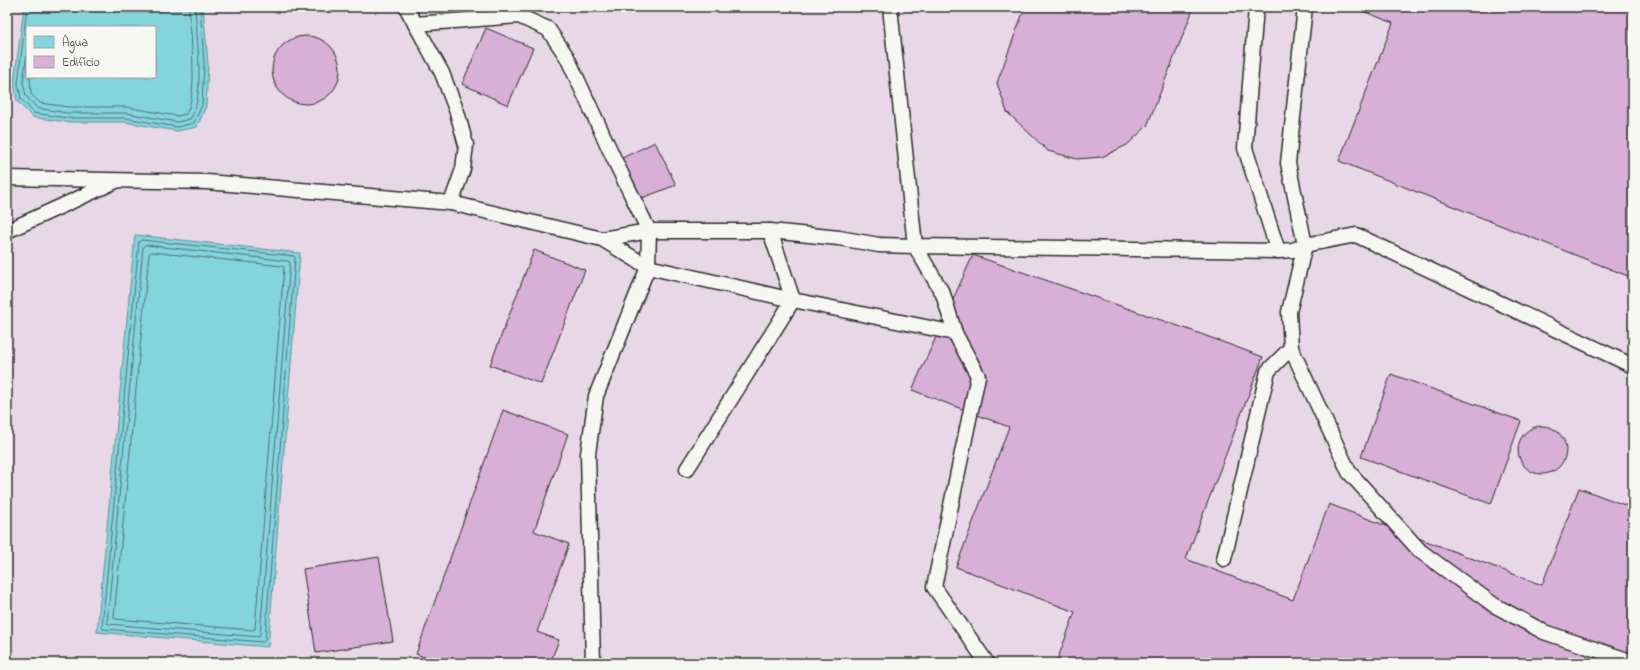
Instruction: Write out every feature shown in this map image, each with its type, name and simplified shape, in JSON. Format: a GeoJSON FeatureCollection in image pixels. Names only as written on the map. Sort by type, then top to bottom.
{"type":"FeatureCollection","features":[{"type":"Feature","properties":{"kind":"lane"},"geometry":{"type":"LineString","coordinates":[[406,7],[442,73],[457,112],[466,145],[463,169],[451,203]]}},
{"type":"Feature","properties":{"kind":"lane"},"geometry":{"type":"LineString","coordinates":[[890,7],[915,246],[943,294],[954,333],[978,376],[934,587],[987,663]]}},
{"type":"Feature","properties":{"kind":"lane"},"geometry":{"type":"LineString","coordinates":[[1256,7],[1245,148],[1278,251]]}},
{"type":"Feature","properties":{"kind":"lane"},"geometry":{"type":"LineString","coordinates":[[1305,7],[1288,163],[1305,244],[1289,312],[1291,348],[1349,472],[1420,551],[1494,605],[1544,632],[1633,662]]}},
{"type":"Feature","properties":{"kind":"lane"},"geometry":{"type":"LineString","coordinates":[[415,24],[519,16],[548,29],[567,57],[614,161],[649,231],[648,268],[596,396],[588,454],[593,663]]}},
{"type":"Feature","properties":{"kind":"lane"},"geometry":{"type":"LineString","coordinates":[[7,178],[207,182],[451,203],[602,239],[648,268],[954,333]]}},
{"type":"Feature","properties":{"kind":"lane"},"geometry":{"type":"LineString","coordinates":[[7,231],[117,180]]}},
{"type":"Feature","properties":{"kind":"lane"},"geometry":{"type":"LineString","coordinates":[[602,239],[649,231],[770,231],[839,238],[880,245],[1278,251],[1293,250],[1305,244],[1356,235],[1633,366]]}},
{"type":"Feature","properties":{"kind":"lane"},"geometry":{"type":"LineString","coordinates":[[770,231],[794,300]]}},
{"type":"Feature","properties":{"kind":"lane"},"geometry":{"type":"LineString","coordinates":[[687,469],[794,300]]}},
{"type":"Feature","properties":{"kind":"lane"},"geometry":{"type":"LineString","coordinates":[[1224,559],[1268,371],[1291,348]]}},
{"type":"Feature","properties":{"kind":"shaded area"},"geometry":{"type":"Polygon","coordinates":[[[7,7],[1633,7],[1633,663],[7,663],[7,7]]]}},
{"type":"Feature","properties":{"kind":"water"},"geometry":{"type":"Polygon","coordinates":[[[24,7],[203,7],[208,63],[206,106],[197,127],[177,131],[124,122],[66,122],[32,117],[17,101],[14,83],[24,7]]]}},
{"type":"Feature","properties":{"kind":"water"},"geometry":{"type":"Polygon","coordinates":[[[135,235],[300,253],[268,647],[97,632],[135,235]]]}},
{"type":"Feature","properties":{"kind":"building"},"geometry":{"type":"Polygon","coordinates":[[[1025,7],[1194,7],[1147,126],[1127,145],[1102,157],[1077,159],[1048,151],[1007,112],[997,83],[1025,7]]]}},
{"type":"Feature","properties":{"kind":"building"},"geometry":{"type":"Polygon","coordinates":[[[1353,7],[1633,7],[1633,278],[1339,161],[1393,23],[1353,7]]]}},
{"type":"Feature","properties":{"kind":"building"},"geometry":{"type":"Polygon","coordinates":[[[486,28],[533,48],[508,105],[462,84],[486,28]]]}},
{"type":"Feature","properties":{"kind":"building"},"geometry":{"type":"Polygon","coordinates":[[[306,36],[319,39],[330,46],[337,57],[340,70],[337,83],[330,94],[319,101],[306,104],[293,101],[282,94],[275,83],[272,70],[275,57],[282,46],[293,39],[306,36]]]}},
{"type":"Feature","properties":{"kind":"building"},"geometry":{"type":"Polygon","coordinates":[[[655,142],[676,185],[642,198],[620,159],[655,142]]]}},
{"type":"Feature","properties":{"kind":"building"},"geometry":{"type":"Polygon","coordinates":[[[534,250],[585,270],[541,384],[490,365],[534,250]]]}},
{"type":"Feature","properties":{"kind":"building"},"geometry":{"type":"Polygon","coordinates":[[[973,255],[1190,330],[1263,357],[1186,559],[1293,600],[1329,504],[1542,585],[1579,488],[1633,508],[1633,663],[1056,663],[1075,612],[956,567],[1009,427],[912,390],[973,255]]]}},
{"type":"Feature","properties":{"kind":"building"},"geometry":{"type":"Polygon","coordinates":[[[1391,374],[1521,421],[1491,504],[1361,457],[1391,374]]]}},
{"type":"Feature","properties":{"kind":"building"},"geometry":{"type":"Polygon","coordinates":[[[503,410],[568,434],[534,531],[569,544],[537,632],[559,640],[550,663],[441,663],[416,654],[503,410]]]}},
{"type":"Feature","properties":{"kind":"building"},"geometry":{"type":"Polygon","coordinates":[[[1537,426],[1547,426],[1559,433],[1566,445],[1566,455],[1559,467],[1547,474],[1537,474],[1529,470],[1522,463],[1518,455],[1518,445],[1522,437],[1529,430],[1537,426]]]}},
{"type":"Feature","properties":{"kind":"building"},"geometry":{"type":"Polygon","coordinates":[[[379,557],[393,641],[316,653],[303,569],[379,557]]]}}]}
